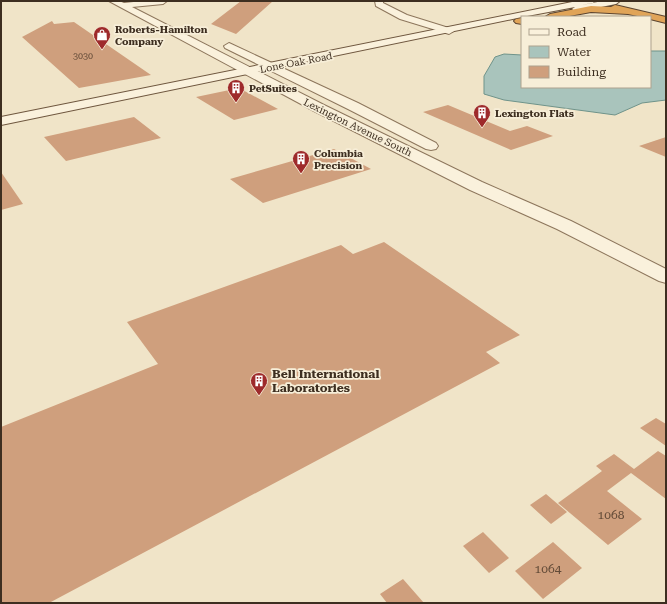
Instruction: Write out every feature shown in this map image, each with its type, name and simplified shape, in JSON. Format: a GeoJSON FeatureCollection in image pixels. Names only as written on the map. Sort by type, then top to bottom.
{"type":"FeatureCollection","features":[{"type":"Feature","properties":{"kind":"highway"},"geometry":{"type":"LineString","coordinates":[[591,1],[647,16]]}},
{"type":"Feature","properties":{"kind":"highway"},"geometry":{"type":"LineString","coordinates":[[555,16],[591,9],[631,12],[645,16]]}},
{"type":"Feature","properties":{"kind":"highway"},"geometry":{"type":"LineString","coordinates":[[651,17],[666,21]]}},
{"type":"Feature","properties":{"kind":"highway"},"geometry":{"type":"LineString","coordinates":[[651,17],[666,21]]}},
{"type":"Feature","properties":{"kind":"street","name":"Lexington Avenue South"},"geometry":{"type":"LineString","coordinates":[[113,1],[132,4],[157,13]]}},
{"type":"Feature","properties":{"kind":"street"},"geometry":{"type":"LineString","coordinates":[[132,4],[163,1]]}},
{"type":"Feature","properties":{"kind":"street"},"geometry":{"type":"LineString","coordinates":[[379,1],[379,4],[385,9],[395,14],[449,30]]}},
{"type":"Feature","properties":{"kind":"street","name":"Lone Oak Road"},"geometry":{"type":"LineString","coordinates":[[277,69],[449,30],[591,1]]}},
{"type":"Feature","properties":{"kind":"street"},"geometry":{"type":"LineString","coordinates":[[544,16],[616,1]]}},
{"type":"Feature","properties":{"kind":"street","name":"Lexington Avenue South"},"geometry":{"type":"LineString","coordinates":[[132,4],[252,74],[476,186],[564,225],[666,277]]}},
{"type":"Feature","properties":{"kind":"street","name":"Lone Oak Road"},"geometry":{"type":"LineString","coordinates":[[1,121],[252,74],[521,21]]}},
{"type":"Feature","properties":{"kind":"street","name":"Lexington Avenue South"},"geometry":{"type":"LineString","coordinates":[[218,42],[277,69],[494,179],[564,225]]}},
{"type":"Feature","properties":{"kind":"street","name":"Lone Oak Road"},"geometry":{"type":"LineString","coordinates":[[1,130],[252,74]]}},
{"type":"Feature","properties":{"kind":"water"},"geometry":{"type":"Polygon","coordinates":[[[651,51],[666,51],[666,100],[642,103],[615,115],[504,100],[484,94],[484,76],[495,57],[504,54],[521,55],[521,88],[651,88],[651,51]]]}},
{"type":"Feature","properties":{"kind":"building"},"geometry":{"type":"Polygon","coordinates":[[[241,1],[273,1],[236,34],[211,24],[241,1]]]}},
{"type":"Feature","properties":{"kind":"building"},"geometry":{"type":"Polygon","coordinates":[[[52,21],[54,24],[74,22],[151,75],[79,88],[22,37],[52,21]]]}},
{"type":"Feature","properties":{"kind":"building","name":"PetSuites"},"geometry":{"type":"Polygon","coordinates":[[[239,88],[278,109],[234,120],[196,97],[239,88]]]}},
{"type":"Feature","properties":{"kind":"building","name":"Lexington Flats"},"geometry":{"type":"Polygon","coordinates":[[[448,105],[510,131],[527,126],[553,136],[511,150],[423,112],[448,105]]]}},
{"type":"Feature","properties":{"kind":"building"},"geometry":{"type":"Polygon","coordinates":[[[134,117],[161,138],[66,161],[44,137],[134,117]]]}},
{"type":"Feature","properties":{"kind":"building"},"geometry":{"type":"Polygon","coordinates":[[[666,137],[666,157],[639,146],[666,137]]]}},
{"type":"Feature","properties":{"kind":"building","name":"Columbia Precision"},"geometry":{"type":"Polygon","coordinates":[[[334,149],[371,169],[263,203],[230,179],[334,149]]]}},
{"type":"Feature","properties":{"kind":"building"},"geometry":{"type":"Polygon","coordinates":[[[1,172],[23,204],[1,210],[1,172]]]}},
{"type":"Feature","properties":{"kind":"building","name":"Bell International Laboratories"},"geometry":{"type":"Polygon","coordinates":[[[384,242],[520,335],[486,352],[500,363],[49,603],[1,603],[1,427],[158,364],[127,322],[341,245],[353,254],[384,242]]]}},
{"type":"Feature","properties":{"kind":"building"},"geometry":{"type":"Polygon","coordinates":[[[656,418],[666,424],[666,446],[640,428],[656,418]]]}},
{"type":"Feature","properties":{"kind":"building"},"geometry":{"type":"Polygon","coordinates":[[[658,451],[666,456],[666,499],[631,473],[607,491],[642,519],[608,545],[558,503],[602,471],[596,466],[614,454],[634,469],[658,451]]]}},
{"type":"Feature","properties":{"kind":"building"},"geometry":{"type":"Polygon","coordinates":[[[546,494],[567,512],[551,524],[530,505],[546,494]]]}},
{"type":"Feature","properties":{"kind":"building"},"geometry":{"type":"Polygon","coordinates":[[[483,532],[509,558],[489,573],[463,546],[483,532]]]}},
{"type":"Feature","properties":{"kind":"building"},"geometry":{"type":"Polygon","coordinates":[[[553,542],[582,568],[543,599],[515,571],[553,542]]]}},
{"type":"Feature","properties":{"kind":"building"},"geometry":{"type":"Polygon","coordinates":[[[403,579],[424,603],[387,603],[380,594],[403,579]]]}},
{"type":"Feature","properties":{"kind":"place","name":"Roberts-Hamilton Company"},"geometry":{"type":"Point","coordinates":[102,50]}},
{"type":"Feature","properties":{"kind":"place","name":"PetSuites"},"geometry":{"type":"Point","coordinates":[236,103]}},
{"type":"Feature","properties":{"kind":"place","name":"Lexington Flats"},"geometry":{"type":"Point","coordinates":[482,128]}},
{"type":"Feature","properties":{"kind":"place","name":"Columbia Precision"},"geometry":{"type":"Point","coordinates":[301,174]}},
{"type":"Feature","properties":{"kind":"place","name":"Bell International Laboratories"},"geometry":{"type":"Point","coordinates":[259,396]}}]}
